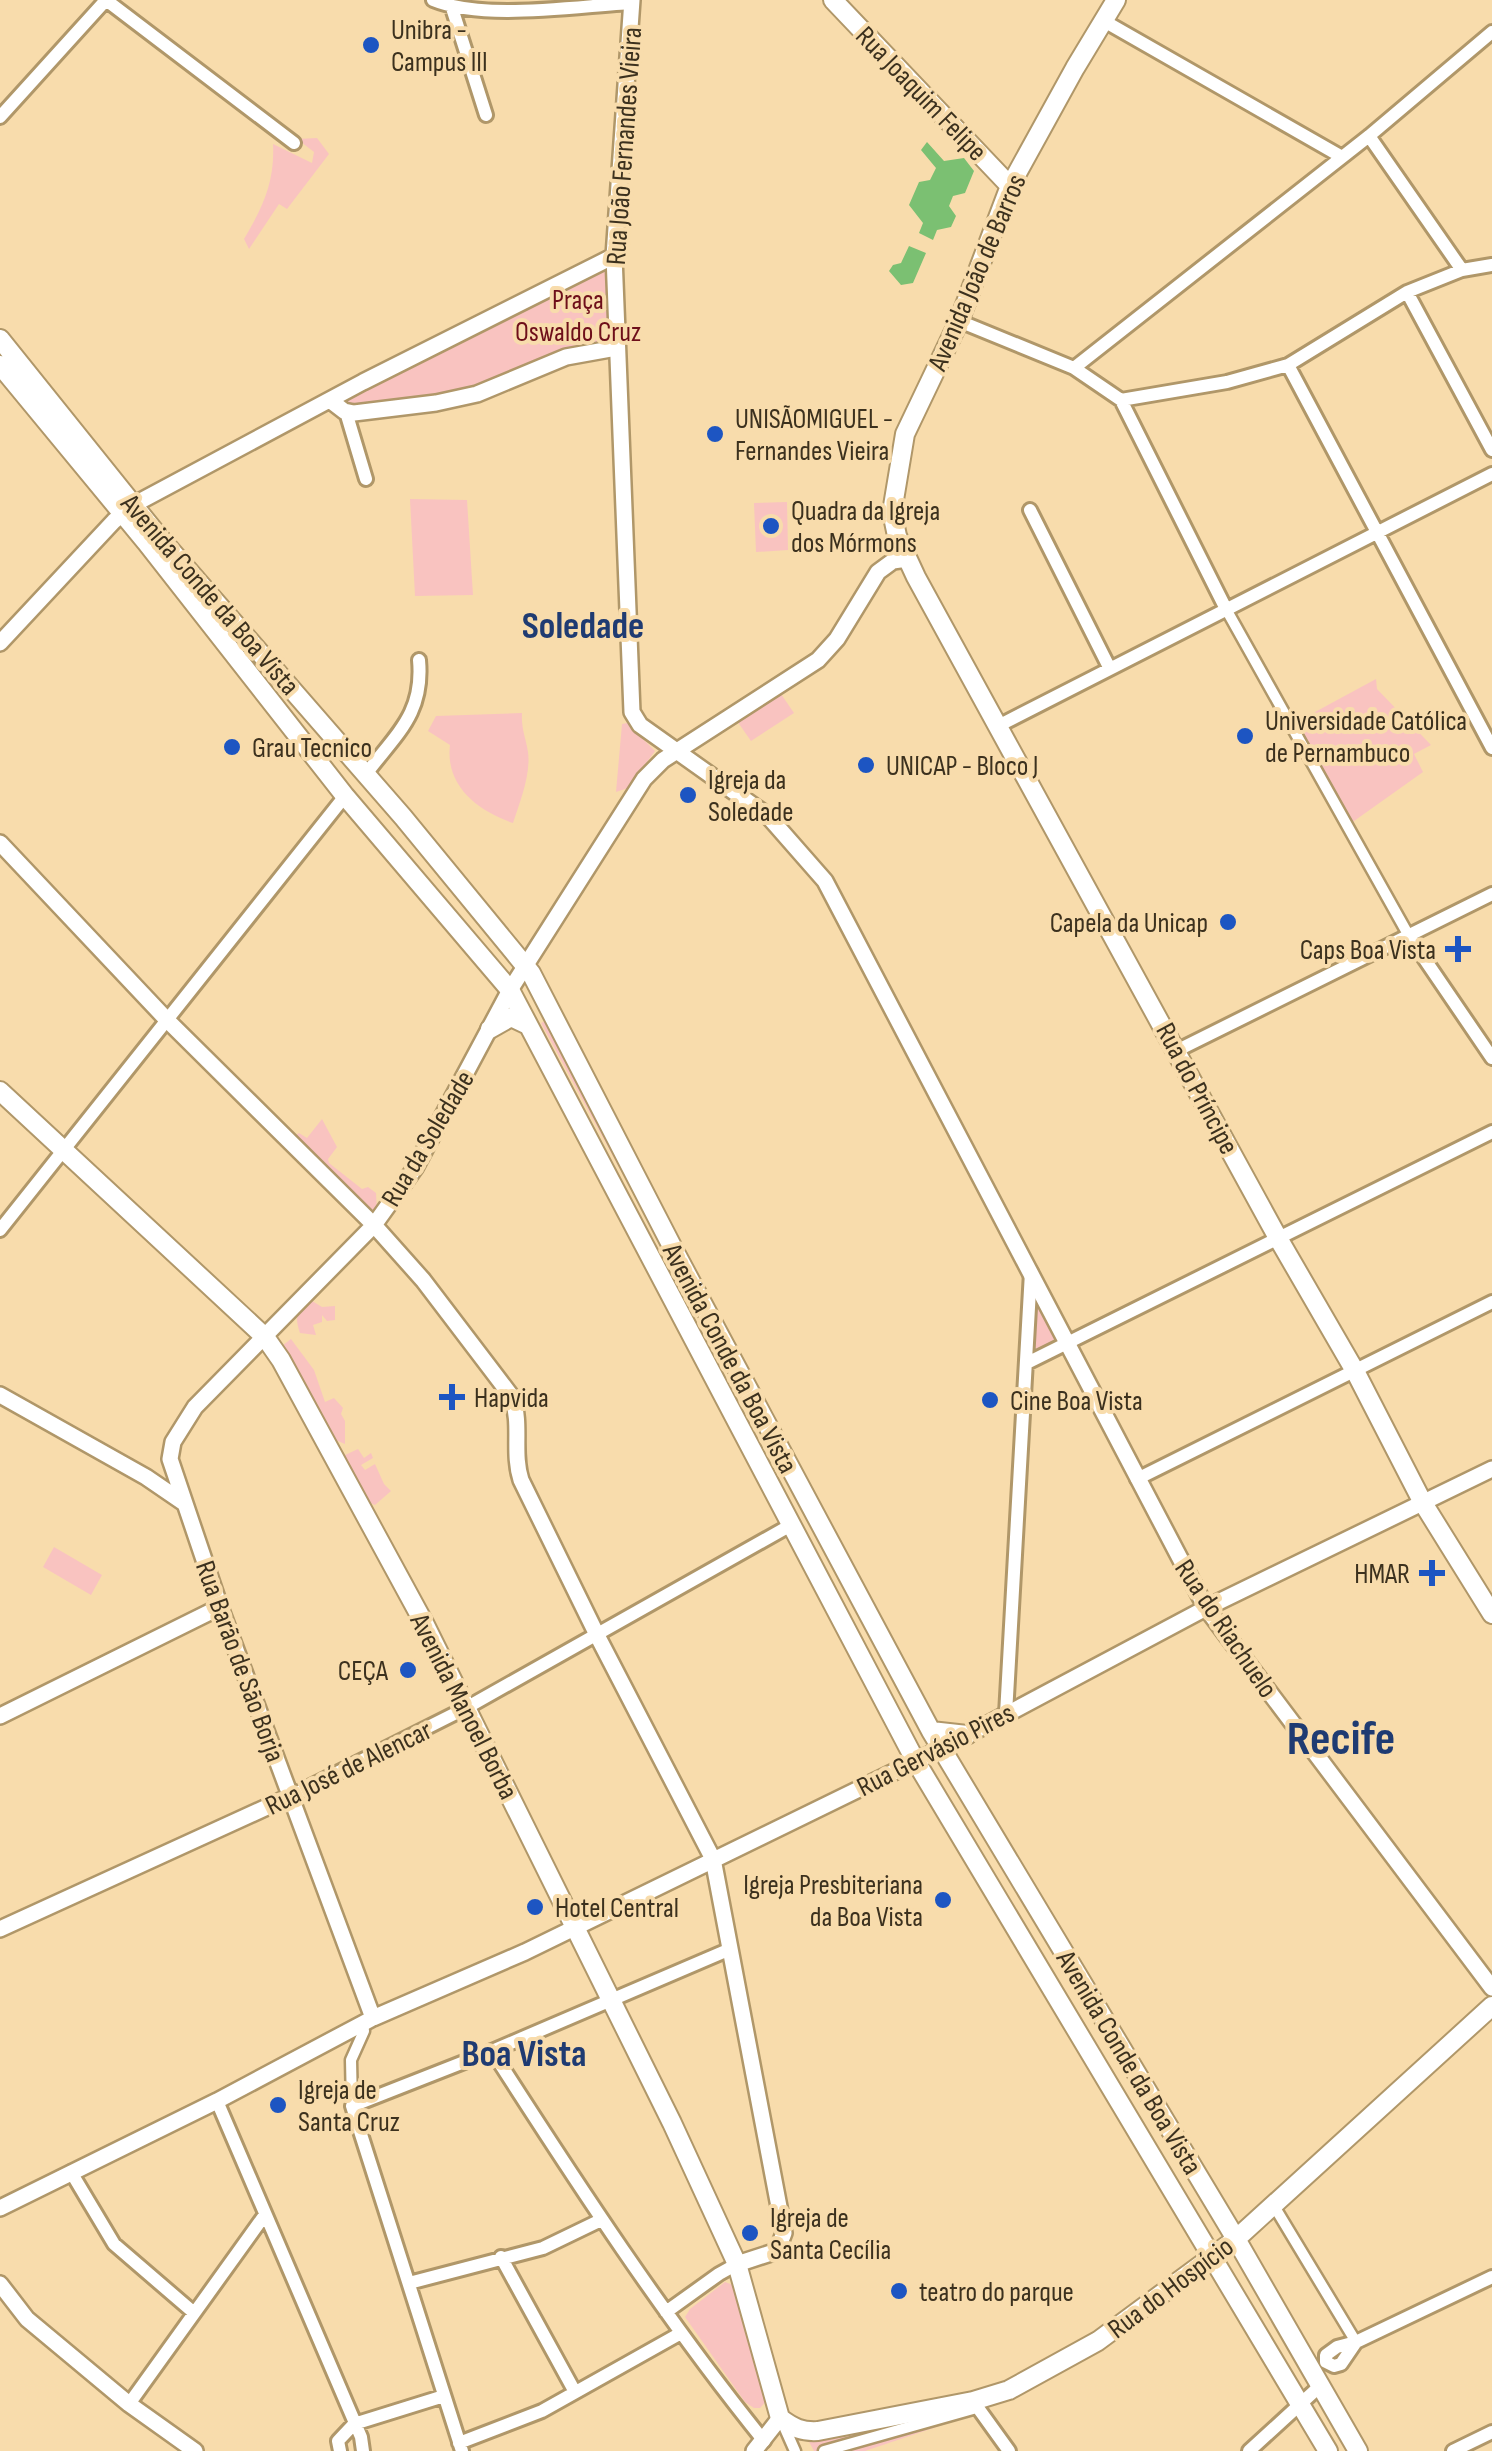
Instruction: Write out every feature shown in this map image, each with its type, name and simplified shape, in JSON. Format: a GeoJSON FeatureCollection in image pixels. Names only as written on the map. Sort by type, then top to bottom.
{"type":"FeatureCollection","features":[{"type":"Feature","properties":{"kind":"main road","name":"Rua Joaquim Felipe"},"geometry":{"type":"LineString","coordinates":[[833,0],[1010,186]]}},
{"type":"Feature","properties":{"kind":"main road","name":"Avenida João de Barros"},"geometry":{"type":"LineString","coordinates":[[907,560],[892,512],[905,434],[959,321],[1010,186],[1116,0]]}},
{"type":"Feature","properties":{"kind":"main road","name":"Avenida Conde da Boa Vista"},"geometry":{"type":"LineString","coordinates":[[0,339],[123,513],[366,774],[526,965],[931,1731],[1236,2239],[1358,2451]]}},
{"type":"Feature","properties":{"kind":"main road","name":"Avenida Conde da Boa Vista"},"geometry":{"type":"LineString","coordinates":[[0,365],[123,513],[345,796],[510,990],[914,1760],[1328,2451]]}},
{"type":"Feature","properties":{"kind":"main road","name":"Rua do Príncipe"},"geometry":{"type":"LineString","coordinates":[[907,560],[1355,1372],[1423,1503],[1492,1614]]}},
{"type":"Feature","properties":{"kind":"main road"},"geometry":{"type":"LineString","coordinates":[[490,1029],[511,1017],[528,1025]]}},
{"type":"Feature","properties":{"kind":"main road","name":"Avenida Manoel Borba"},"geometry":{"type":"LineString","coordinates":[[0,1091],[266,1336],[367,1513],[672,2123],[737,2264],[780,2418]]}},
{"type":"Feature","properties":{"kind":"main road"},"geometry":{"type":"LineString","coordinates":[[931,1731],[968,1736]]}},
{"type":"Feature","properties":{"kind":"main road","name":"Rua do Hospício"},"geometry":{"type":"LineString","coordinates":[[780,2418],[805,2432],[975,2404],[1009,2390],[1098,2341],[1236,2239],[1492,2006]]}},
{"type":"Feature","properties":{"kind":"street"},"geometry":{"type":"LineString","coordinates":[[0,118],[106,0],[294,144]]}},
{"type":"Feature","properties":{"kind":"street"},"geometry":{"type":"LineString","coordinates":[[433,0],[452,8],[482,10],[632,2]]}},
{"type":"Feature","properties":{"kind":"street","name":"Rua João Fernandes Vieira"},"geometry":{"type":"LineString","coordinates":[[632,2],[614,256],[631,704],[640,725],[768,816],[825,881],[1030,1272]]}},
{"type":"Feature","properties":{"kind":"street"},"geometry":{"type":"LineString","coordinates":[[452,8],[486,115]]}},
{"type":"Feature","properties":{"kind":"street"},"geometry":{"type":"LineString","coordinates":[[1104,21],[1342,157]]}},
{"type":"Feature","properties":{"kind":"street"},"geometry":{"type":"LineString","coordinates":[[1074,368],[1369,136],[1492,32]]}},
{"type":"Feature","properties":{"kind":"street"},"geometry":{"type":"LineString","coordinates":[[1369,136],[1462,270]]}},
{"type":"Feature","properties":{"kind":"street"},"geometry":{"type":"LineString","coordinates":[[0,643],[123,513],[330,401],[614,256]]}},
{"type":"Feature","properties":{"kind":"street"},"geometry":{"type":"LineString","coordinates":[[1122,400],[1227,382],[1288,366],[1406,292],[1462,270],[1492,266]]}},
{"type":"Feature","properties":{"kind":"street"},"geometry":{"type":"LineString","coordinates":[[1406,292],[1492,450]]}},
{"type":"Feature","properties":{"kind":"street"},"geometry":{"type":"LineString","coordinates":[[959,321],[1074,368],[1122,400],[1226,609],[1410,936],[1492,1058]]}},
{"type":"Feature","properties":{"kind":"street"},"geometry":{"type":"LineString","coordinates":[[346,412],[436,403],[477,394],[566,358],[616,348]]}},
{"type":"Feature","properties":{"kind":"street"},"geometry":{"type":"LineString","coordinates":[[1288,366],[1492,748]]}},
{"type":"Feature","properties":{"kind":"street"},"geometry":{"type":"LineString","coordinates":[[330,401],[346,412],[366,479]]}},
{"type":"Feature","properties":{"kind":"street"},"geometry":{"type":"LineString","coordinates":[[998,726],[1492,474]]}},
{"type":"Feature","properties":{"kind":"street"},"geometry":{"type":"LineString","coordinates":[[1030,510],[1109,667]]}},
{"type":"Feature","properties":{"kind":"street","name":"Rua da Soledade"},"geometry":{"type":"LineString","coordinates":[[184,1503],[170,1459],[173,1442],[208,1391],[374,1224],[416,1168],[510,990],[644,779],[677,752],[818,660],[837,639],[878,572],[893,561],[907,560]]}},
{"type":"Feature","properties":{"kind":"street"},"geometry":{"type":"LineString","coordinates":[[366,774],[414,710],[422,686],[420,660]]}},
{"type":"Feature","properties":{"kind":"street"},"geometry":{"type":"LineString","coordinates":[[0,1230],[345,796]]}},
{"type":"Feature","properties":{"kind":"street"},"geometry":{"type":"LineString","coordinates":[[0,843],[167,1020],[374,1224],[423,1280],[512,1396],[518,1415],[517,1468],[521,1480],[713,1858],[784,2233],[777,2251],[737,2264],[666,2312]]}},
{"type":"Feature","properties":{"kind":"street"},"geometry":{"type":"LineString","coordinates":[[1178,1050],[1492,894]]}},
{"type":"Feature","properties":{"kind":"street"},"geometry":{"type":"LineString","coordinates":[[1026,1362],[1492,1132]]}},
{"type":"Feature","properties":{"kind":"street"},"geometry":{"type":"LineString","coordinates":[[1006,1714],[1030,1272]]}},
{"type":"Feature","properties":{"kind":"street","name":"Rua do Riachuelo"},"geometry":{"type":"LineString","coordinates":[[1030,1272],[1206,1608],[1492,1988]]}},
{"type":"Feature","properties":{"kind":"street"},"geometry":{"type":"LineString","coordinates":[[1137,1479],[1492,1302]]}},
{"type":"Feature","properties":{"kind":"street"},"geometry":{"type":"LineString","coordinates":[[0,1395],[136,1471],[184,1503]]}},
{"type":"Feature","properties":{"kind":"street","name":"Rua Gervásio Pires"},"geometry":{"type":"LineString","coordinates":[[0,2208],[368,2021],[576,1926],[968,1736],[1206,1608],[1492,1469]]}},
{"type":"Feature","properties":{"kind":"street","name":"Rua Barão de São Borja"},"geometry":{"type":"LineString","coordinates":[[184,1503],[368,2021]]}},
{"type":"Feature","properties":{"kind":"street","name":"Rua José de Alencar"},"geometry":{"type":"LineString","coordinates":[[0,1929],[291,1796],[466,1708],[791,1525]]}},
{"type":"Feature","properties":{"kind":"street"},"geometry":{"type":"LineString","coordinates":[[0,1716],[220,1607]]}},
{"type":"Feature","properties":{"kind":"street"},"geometry":{"type":"LineString","coordinates":[[352,2106],[728,1950]]}},
{"type":"Feature","properties":{"kind":"street"},"geometry":{"type":"LineString","coordinates":[[368,2021],[350,2068],[352,2106],[460,2447],[518,2422],[681,2333]]}},
{"type":"Feature","properties":{"kind":"street"},"geometry":{"type":"LineString","coordinates":[[492,2051],[601,2220],[759,2446],[780,2418],[795,2451]]}},
{"type":"Feature","properties":{"kind":"street"},"geometry":{"type":"LineString","coordinates":[[217,2101],[363,2451]]}},
{"type":"Feature","properties":{"kind":"street"},"geometry":{"type":"LineString","coordinates":[[71,2172],[114,2244],[193,2312]]}},
{"type":"Feature","properties":{"kind":"street"},"geometry":{"type":"LineString","coordinates":[[1274,2206],[1356,2342],[1492,2276]]}},
{"type":"Feature","properties":{"kind":"street"},"geometry":{"type":"LineString","coordinates":[[129,2404],[264,2216]]}},
{"type":"Feature","properties":{"kind":"street"},"geometry":{"type":"LineString","coordinates":[[409,2282],[560,2242],[601,2220]]}},
{"type":"Feature","properties":{"kind":"street"},"geometry":{"type":"LineString","coordinates":[[501,2257],[575,2392]]}},
{"type":"Feature","properties":{"kind":"street"},"geometry":{"type":"LineString","coordinates":[[0,2284],[28,2319],[129,2404],[195,2451]]}},
{"type":"Feature","properties":{"kind":"street"},"geometry":{"type":"LineString","coordinates":[[1249,2451],[1320,2386]]}},
{"type":"Feature","properties":{"kind":"street"},"geometry":{"type":"LineString","coordinates":[[340,2451],[338,2441],[354,2424],[444,2396]]}},
{"type":"Feature","properties":{"kind":"street"},"geometry":{"type":"LineString","coordinates":[[975,2404],[1009,2451]]}},
{"type":"Feature","properties":{"kind":"street","name":"Rua do Hospício"},"geometry":{"type":"LineString","coordinates":[[824,2451],[975,2404]]}},
{"type":"Feature","properties":{"kind":"street"},"geometry":{"type":"LineString","coordinates":[[1453,2451],[1492,2432]]}},
{"type":"Feature","properties":{"kind":"green space"},"geometry":{"type":"Polygon","coordinates":[[[317,138],[329,154],[287,209],[279,204],[249,249],[244,239],[266,193],[273,144],[312,163],[314,152],[297,139],[317,138]]]}},
{"type":"Feature","properties":{"kind":"green space","name":"Praça Oswaldo Cruz"},"geometry":{"type":"Polygon","coordinates":[[[606,268],[611,272],[614,339],[609,342],[560,351],[477,387],[351,410],[341,399],[606,268]]]}},
{"type":"Feature","properties":{"kind":"green space"},"geometry":{"type":"Polygon","coordinates":[[[410,499],[467,500],[473,595],[415,596],[410,499]]]}},
{"type":"Feature","properties":{"kind":"green space","name":"Quadra da Igreja dos Mórmons"},"geometry":{"type":"Polygon","coordinates":[[[787,502],[788,550],[756,552],[754,503],[787,502]]]}},
{"type":"Feature","properties":{"kind":"green space"},"geometry":{"type":"Polygon","coordinates":[[[1376,679],[1377,689],[1431,745],[1414,754],[1423,772],[1347,826],[1291,725],[1376,679]]]}},
{"type":"Feature","properties":{"kind":"green space"},"geometry":{"type":"Polygon","coordinates":[[[781,694],[794,713],[751,741],[737,721],[781,694]]]}},
{"type":"Feature","properties":{"kind":"green space"},"geometry":{"type":"Polygon","coordinates":[[[522,713],[528,769],[513,823],[488,812],[466,795],[453,773],[450,745],[428,731],[436,716],[522,713]]]}},
{"type":"Feature","properties":{"kind":"green space"},"geometry":{"type":"Polygon","coordinates":[[[627,723],[655,751],[628,788],[616,792],[622,724],[627,723]]]}},
{"type":"Feature","properties":{"kind":"green space"},"geometry":{"type":"Polygon","coordinates":[[[545,1021],[669,1255],[668,1258],[541,1023],[545,1021]]]}},
{"type":"Feature","properties":{"kind":"green space"},"geometry":{"type":"Polygon","coordinates":[[[322,1119],[337,1147],[329,1163],[362,1189],[368,1187],[376,1193],[377,1212],[371,1217],[292,1138],[299,1133],[307,1138],[322,1119]]]}},
{"type":"Feature","properties":{"kind":"green space"},"geometry":{"type":"Polygon","coordinates":[[[1031,1272],[1065,1344],[1027,1363],[1031,1272]]]}},
{"type":"Feature","properties":{"kind":"green space"},"geometry":{"type":"Polygon","coordinates":[[[309,1299],[322,1307],[335,1306],[335,1320],[327,1321],[322,1315],[322,1322],[313,1325],[316,1335],[300,1333],[297,1322],[299,1310],[309,1299]]]}},
{"type":"Feature","properties":{"kind":"green space"},"geometry":{"type":"Polygon","coordinates":[[[291,1339],[314,1370],[325,1402],[334,1398],[343,1408],[345,1444],[333,1439],[278,1349],[291,1339]]]}},
{"type":"Feature","properties":{"kind":"green space"},"geometry":{"type":"Polygon","coordinates":[[[358,1449],[364,1458],[371,1453],[373,1458],[361,1465],[365,1470],[375,1464],[391,1491],[375,1505],[368,1502],[361,1507],[343,1456],[358,1449]]]}},
{"type":"Feature","properties":{"kind":"green space"},"geometry":{"type":"Polygon","coordinates":[[[54,1547],[102,1575],[91,1595],[43,1567],[54,1547]]]}},
{"type":"Feature","properties":{"kind":"green space"},"geometry":{"type":"Polygon","coordinates":[[[725,2282],[736,2286],[768,2399],[760,2408],[745,2402],[685,2317],[725,2282]]]}},
{"type":"Feature","properties":{"kind":"green space"},"geometry":{"type":"Polygon","coordinates":[[[969,2405],[975,2414],[865,2451],[814,2451],[808,2440],[969,2405]]]}},
{"type":"Feature","properties":{"kind":"shaded area"},"geometry":{"type":"Polygon","coordinates":[[[927,142],[944,161],[964,158],[974,171],[965,193],[953,196],[949,206],[956,216],[951,227],[937,230],[933,240],[919,233],[923,223],[909,205],[919,182],[930,180],[936,168],[921,150],[927,142]]]}},
{"type":"Feature","properties":{"kind":"shaded area"},"geometry":{"type":"Polygon","coordinates":[[[909,246],[926,253],[913,283],[901,285],[889,271],[901,263],[909,246]]]}},
{"type":"Feature","properties":{"kind":"place","name":"Unibra - Campus III"},"geometry":{"type":"Point","coordinates":[371,45]}},
{"type":"Feature","properties":{"kind":"place","name":"UNISÃOMIGUEL - Fernandes Vieira"},"geometry":{"type":"Point","coordinates":[715,434]}},
{"type":"Feature","properties":{"kind":"place","name":"Quadra da Igreja dos Mórmons"},"geometry":{"type":"Point","coordinates":[771,526]}},
{"type":"Feature","properties":{"kind":"place","name":"Universidade Católica de Pernambuco"},"geometry":{"type":"Point","coordinates":[1245,736]}},
{"type":"Feature","properties":{"kind":"place","name":"Grau Tecnico"},"geometry":{"type":"Point","coordinates":[232,747]}},
{"type":"Feature","properties":{"kind":"place","name":"UNICAP - Bloco J"},"geometry":{"type":"Point","coordinates":[866,765]}},
{"type":"Feature","properties":{"kind":"place","name":"Igreja da Soledade"},"geometry":{"type":"Point","coordinates":[688,795]}},
{"type":"Feature","properties":{"kind":"place","name":"Capela da Unicap"},"geometry":{"type":"Point","coordinates":[1228,922]}},
{"type":"Feature","properties":{"kind":"place","name":"Caps Boa Vista"},"geometry":{"type":"Point","coordinates":[1458,949]}},
{"type":"Feature","properties":{"kind":"place","name":"Hapvida"},"geometry":{"type":"Point","coordinates":[452,1397]}},
{"type":"Feature","properties":{"kind":"place","name":"Cine Boa Vista"},"geometry":{"type":"Point","coordinates":[990,1400]}},
{"type":"Feature","properties":{"kind":"place","name":"HMAR"},"geometry":{"type":"Point","coordinates":[1432,1573]}},
{"type":"Feature","properties":{"kind":"place","name":"CEÇA"},"geometry":{"type":"Point","coordinates":[408,1670]}},
{"type":"Feature","properties":{"kind":"place","name":"Igreja Presbiteriana da Boa Vista"},"geometry":{"type":"Point","coordinates":[943,1900]}},
{"type":"Feature","properties":{"kind":"place","name":"Hotel Central"},"geometry":{"type":"Point","coordinates":[535,1907]}},
{"type":"Feature","properties":{"kind":"place","name":"Igreja de Santa Cruz"},"geometry":{"type":"Point","coordinates":[278,2105]}},
{"type":"Feature","properties":{"kind":"place","name":"Igreja de Santa Cecília"},"geometry":{"type":"Point","coordinates":[750,2233]}},
{"type":"Feature","properties":{"kind":"place","name":"teatro do parque"},"geometry":{"type":"Point","coordinates":[899,2291]}},
{"type":"Feature","properties":{"kind":"district","name":"Soledade"},"geometry":{"type":"Point","coordinates":[583,625]}},
{"type":"Feature","properties":{"kind":"district","name":"Recife"},"geometry":{"type":"Point","coordinates":[1341,1737]}},
{"type":"Feature","properties":{"kind":"district","name":"Boa Vista"},"geometry":{"type":"Point","coordinates":[524,2053]}}]}
